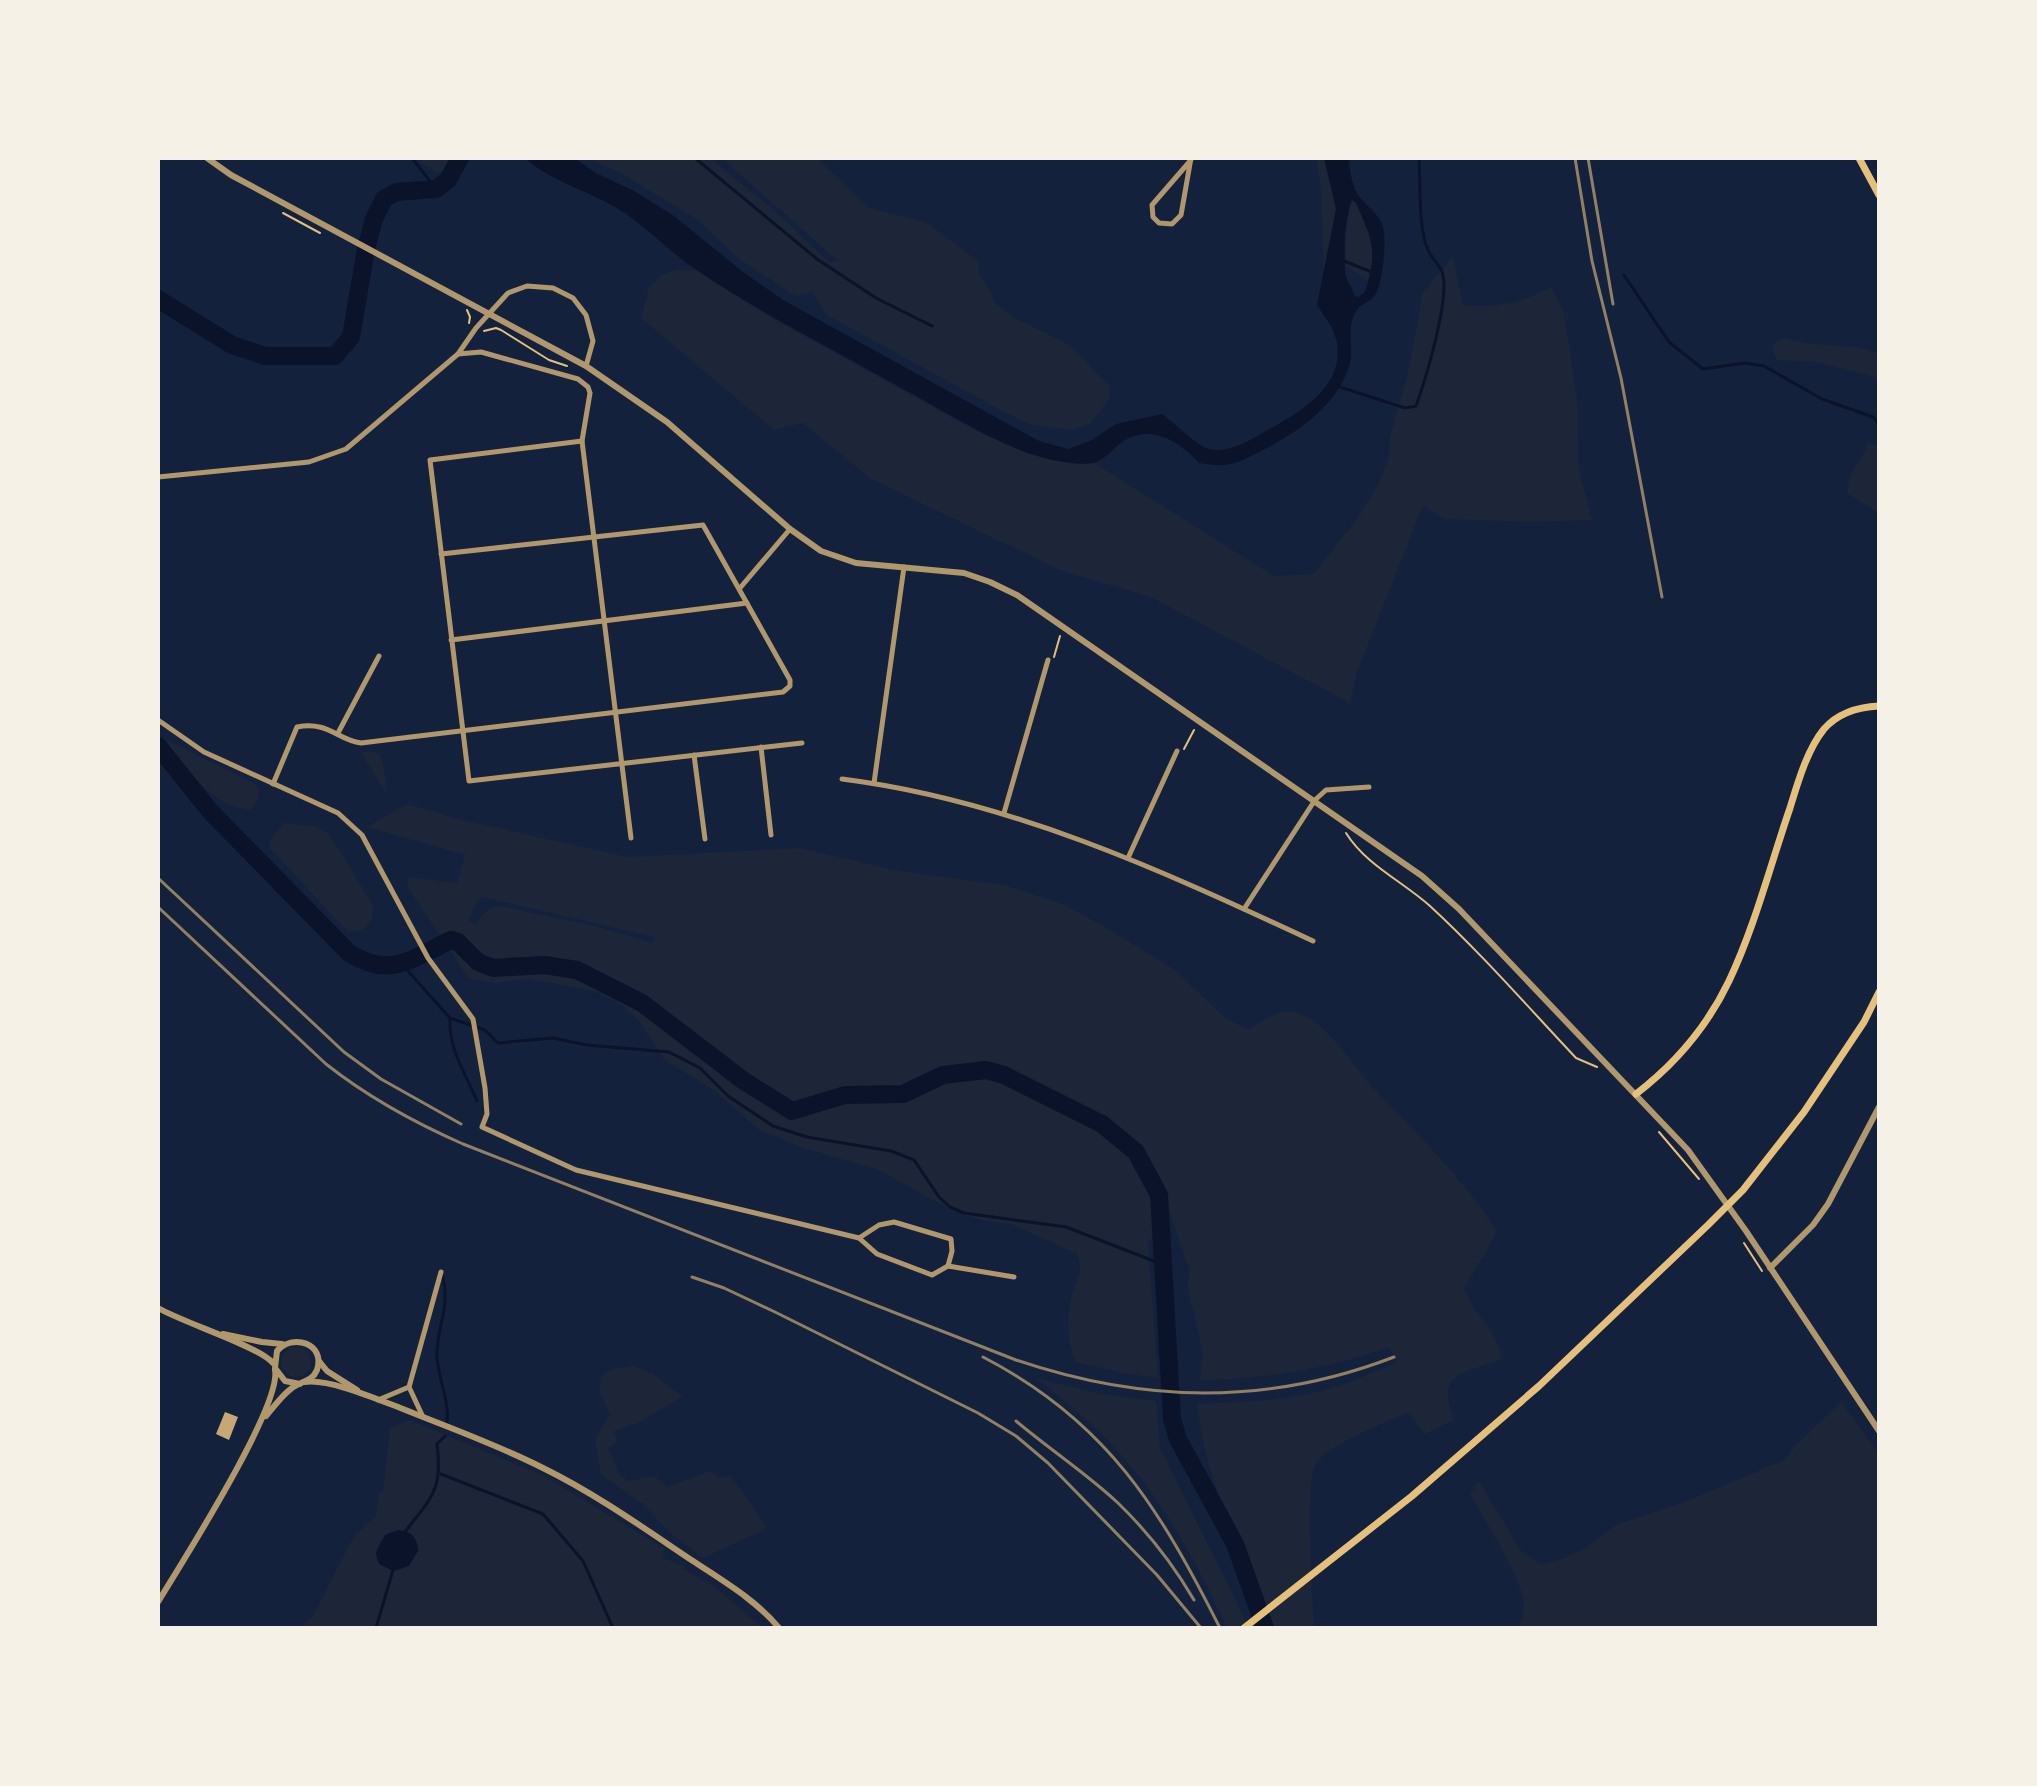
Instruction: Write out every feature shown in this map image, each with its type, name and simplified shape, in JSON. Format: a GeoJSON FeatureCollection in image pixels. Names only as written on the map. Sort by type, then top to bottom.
{"type":"FeatureCollection","features":[{"type":"Feature","properties":{"kind":"main road"},"geometry":{"type":"LineString","coordinates":[[1859,158],[1879,195]]}},
{"type":"Feature","properties":{"kind":"main road"},"geometry":{"type":"LineString","coordinates":[[1636,1094],[1657,1078],[1685,1049],[1709,1017],[1728,983],[1796,788],[1818,737],[1842,715],[1879,706]]}},
{"type":"Feature","properties":{"kind":"main road"},"geometry":{"type":"LineString","coordinates":[[1244,1628],[1412,1496],[1539,1386],[1743,1190],[1804,1112],[1864,1022],[1879,992]]}},
{"type":"Feature","properties":{"kind":"street"},"geometry":{"type":"LineString","coordinates":[[207,158],[231,175],[586,366],[667,422],[817,549],[856,563],[949,571],[985,580],[1017,595],[1422,876],[1459,909],[1688,1150],[1708,1184],[1746,1231],[1879,1431]]}},
{"type":"Feature","properties":{"kind":"street"},"geometry":{"type":"LineString","coordinates":[[1191,159],[1181,215],[1172,224],[1162,224],[1153,217],[1152,205],[1191,159]]}},
{"type":"Feature","properties":{"kind":"street"},"geometry":{"type":"LineString","coordinates":[[158,477],[309,462],[336,454],[363,438],[458,354],[508,293],[527,286],[553,288],[573,298],[586,315],[593,341],[586,366]]}},
{"type":"Feature","properties":{"kind":"street"},"geometry":{"type":"LineString","coordinates":[[458,354],[481,352],[578,379],[588,387],[590,393],[582,441],[631,838]]}},
{"type":"Feature","properties":{"kind":"street"},"geometry":{"type":"LineString","coordinates":[[582,441],[430,460],[469,781],[802,743]]}},
{"type":"Feature","properties":{"kind":"street"},"geometry":{"type":"LineString","coordinates":[[273,784],[297,727],[328,728],[361,743],[783,692],[789,687],[790,680],[703,525],[441,554]]}},
{"type":"Feature","properties":{"kind":"street"},"geometry":{"type":"LineString","coordinates":[[740,588],[790,529]]}},
{"type":"Feature","properties":{"kind":"street"},"geometry":{"type":"LineString","coordinates":[[874,783],[904,567]]}},
{"type":"Feature","properties":{"kind":"street"},"geometry":{"type":"LineString","coordinates":[[451,640],[747,603]]}},
{"type":"Feature","properties":{"kind":"street"},"geometry":{"type":"LineString","coordinates":[[337,732],[379,656]]}},
{"type":"Feature","properties":{"kind":"street"},"geometry":{"type":"LineString","coordinates":[[1004,813],[1050,661]]}},
{"type":"Feature","properties":{"kind":"street"},"geometry":{"type":"LineString","coordinates":[[158,720],[204,752],[338,813],[362,835],[428,958],[473,1019],[485,1088],[487,1114],[482,1127],[576,1170],[859,1238],[877,1254],[932,1275],[948,1266],[1014,1277]]}},
{"type":"Feature","properties":{"kind":"street"},"geometry":{"type":"LineString","coordinates":[[761,747],[771,835]]}},
{"type":"Feature","properties":{"kind":"street"},"geometry":{"type":"LineString","coordinates":[[1128,858],[1179,752]]}},
{"type":"Feature","properties":{"kind":"street"},"geometry":{"type":"LineString","coordinates":[[694,755],[705,839]]}},
{"type":"Feature","properties":{"kind":"street"},"geometry":{"type":"LineString","coordinates":[[842,779],[938,795],[1066,833],[1313,941]]}},
{"type":"Feature","properties":{"kind":"street"},"geometry":{"type":"LineString","coordinates":[[1244,909],[1315,800],[1326,790],[1369,787]]}},
{"type":"Feature","properties":{"kind":"street"},"geometry":{"type":"LineString","coordinates":[[1770,1268],[1813,1225],[1828,1204],[1879,1107]]}},
{"type":"Feature","properties":{"kind":"street"},"geometry":{"type":"LineString","coordinates":[[859,1238],[879,1225],[894,1222],[951,1239],[948,1266]]}},
{"type":"Feature","properties":{"kind":"street"},"geometry":{"type":"LineString","coordinates":[[423,1417],[409,1387],[441,1272]]}},
{"type":"Feature","properties":{"kind":"street"},"geometry":{"type":"LineString","coordinates":[[158,1308],[262,1354],[286,1382],[317,1382],[364,1394]]}},
{"type":"Feature","properties":{"kind":"street"},"geometry":{"type":"LineString","coordinates":[[204,1330],[274,1344],[306,1343],[327,1371],[364,1394],[508,1451],[636,1523],[754,1603],[779,1628]]}},
{"type":"Feature","properties":{"kind":"street"},"geometry":{"type":"LineString","coordinates":[[158,1602],[261,1422],[276,1384],[276,1353],[286,1343]]}},
{"type":"Feature","properties":{"kind":"street"},"geometry":{"type":"LineString","coordinates":[[261,1422],[290,1389],[314,1375],[317,1358]]}},
{"type":"Feature","properties":{"kind":"street"},"geometry":{"type":"LineString","coordinates":[[378,1400],[409,1387]]}},
{"type":"Feature","properties":{"kind":"path"},"geometry":{"type":"LineString","coordinates":[[481,333],[489,329],[501,330],[549,360],[571,367]]}},
{"type":"Feature","properties":{"kind":"path"},"geometry":{"type":"LineString","coordinates":[[1050,661],[1063,626]]}},
{"type":"Feature","properties":{"kind":"path"},"geometry":{"type":"LineString","coordinates":[[1179,752],[1196,726]]}},
{"type":"Feature","properties":{"kind":"path"},"geometry":{"type":"LineString","coordinates":[[1341,827],[1358,852],[1429,905],[1576,1058],[1600,1068]]}},
{"type":"Feature","properties":{"kind":"path"},"geometry":{"type":"LineString","coordinates":[[1652,1124],[1708,1184]]}},
{"type":"Feature","properties":{"kind":"shaded area"},"geometry":{"type":"Polygon","coordinates":[[[418,158],[452,158],[443,171],[438,172],[418,158]]]}},
{"type":"Feature","properties":{"kind":"shaded area"},"geometry":{"type":"Polygon","coordinates":[[[525,158],[574,158],[674,216],[783,300],[1039,441],[1068,449],[1090,441],[1116,424],[1162,414],[1202,446],[1214,450],[1229,449],[1290,417],[1326,387],[1337,359],[1337,343],[1334,332],[1317,305],[1336,209],[1324,158],[1349,158],[1355,189],[1383,227],[1383,264],[1376,293],[1352,319],[1351,361],[1343,381],[1314,417],[1289,435],[1244,459],[1224,465],[1199,463],[1166,438],[1146,434],[1125,440],[1096,462],[1071,463],[1032,454],[991,437],[798,331],[701,273],[615,207],[525,158]],[[1352,200],[1347,217],[1345,272],[1354,296],[1358,297],[1365,292],[1372,246],[1356,203],[1352,200]]]}},
{"type":"Feature","properties":{"kind":"shaded area"},"geometry":{"type":"Polygon","coordinates":[[[586,158],[710,158],[776,212],[830,263],[840,260],[722,158],[817,158],[869,208],[927,223],[978,261],[980,276],[994,302],[1016,319],[1070,345],[1109,386],[1110,398],[1090,424],[1071,430],[1032,425],[832,318],[824,312],[813,292],[796,296],[739,259],[698,220],[619,172],[586,158]]]}},
{"type":"Feature","properties":{"kind":"shaded area"},"geometry":{"type":"Polygon","coordinates":[[[1317,158],[1324,158],[1336,209],[1324,279],[1321,192],[1317,158]]]}},
{"type":"Feature","properties":{"kind":"shaded area"},"geometry":{"type":"Polygon","coordinates":[[[1351,200],[1356,203],[1371,241],[1372,260],[1368,281],[1346,266],[1346,233],[1351,200]]]}},
{"type":"Feature","properties":{"kind":"shaded area"},"geometry":{"type":"Polygon","coordinates":[[[1453,257],[1463,305],[1508,303],[1551,287],[1564,313],[1577,400],[1579,471],[1592,520],[1531,522],[1444,519],[1423,505],[1357,672],[1350,703],[1151,597],[1062,571],[871,479],[803,423],[774,430],[641,318],[649,288],[662,275],[676,270],[698,271],[772,318],[978,432],[1030,454],[1057,461],[1094,463],[1274,576],[1313,574],[1355,522],[1378,485],[1388,459],[1390,437],[1409,369],[1423,292],[1453,257]]]}},
{"type":"Feature","properties":{"kind":"shaded area"},"geometry":{"type":"Polygon","coordinates":[[[1785,338],[1879,354],[1879,378],[1815,362],[1777,360],[1772,347],[1785,338]]]}},
{"type":"Feature","properties":{"kind":"shaded area"},"geometry":{"type":"Polygon","coordinates":[[[1868,443],[1879,447],[1879,513],[1848,494],[1852,473],[1868,443]]]}},
{"type":"Feature","properties":{"kind":"shaded area"},"geometry":{"type":"Polygon","coordinates":[[[169,741],[257,785],[259,795],[255,804],[250,810],[236,807],[202,786],[167,743],[169,741]]]}},
{"type":"Feature","properties":{"kind":"shaded area"},"geometry":{"type":"Polygon","coordinates":[[[369,751],[379,754],[383,763],[387,794],[361,753],[369,751]]]}},
{"type":"Feature","properties":{"kind":"shaded area"},"geometry":{"type":"Polygon","coordinates":[[[407,804],[458,819],[628,857],[800,848],[893,870],[1004,885],[1065,905],[1115,933],[1175,970],[1224,1017],[1248,1030],[1284,1012],[1309,1018],[1330,1035],[1375,1090],[1438,1156],[1496,1229],[1493,1240],[1464,1288],[1496,1341],[1501,1357],[1454,1378],[1448,1393],[1454,1420],[1425,1434],[1408,1413],[1345,1441],[1316,1463],[1310,1516],[1314,1628],[1274,1628],[1217,1489],[1201,1432],[1197,1404],[1274,1399],[1332,1388],[1396,1363],[1390,1347],[1296,1371],[1248,1378],[1200,1380],[1203,1353],[1188,1288],[1189,1269],[1154,1168],[1148,1185],[1155,1200],[1159,1226],[1148,1244],[1158,1378],[1075,1362],[1068,1322],[1069,1306],[1079,1272],[1077,1254],[1014,1225],[981,1220],[953,1211],[879,1170],[800,1147],[758,1129],[715,1091],[665,1060],[639,1021],[624,1006],[595,991],[529,979],[496,983],[469,979],[407,886],[409,877],[457,883],[465,855],[367,827],[407,804]],[[483,897],[477,901],[469,921],[476,924],[486,911],[499,906],[595,926],[652,943],[654,937],[483,897]]]}},
{"type":"Feature","properties":{"kind":"shaded area"},"geometry":{"type":"Polygon","coordinates":[[[283,823],[316,826],[329,834],[373,905],[372,919],[363,930],[348,932],[269,847],[283,823]]]}},
{"type":"Feature","properties":{"kind":"shaded area"},"geometry":{"type":"Polygon","coordinates":[[[296,1347],[307,1351],[311,1362],[307,1373],[296,1377],[285,1373],[281,1362],[285,1351],[296,1347]]]}},
{"type":"Feature","properties":{"kind":"shaded area"},"geometry":{"type":"Polygon","coordinates":[[[634,1366],[653,1374],[683,1397],[635,1424],[614,1431],[617,1442],[608,1448],[619,1474],[628,1481],[653,1477],[668,1487],[710,1471],[719,1478],[731,1476],[765,1525],[764,1530],[703,1558],[669,1532],[643,1504],[601,1475],[595,1439],[610,1415],[599,1389],[602,1374],[612,1369],[634,1366]]]}},
{"type":"Feature","properties":{"kind":"shaded area"},"geometry":{"type":"Polygon","coordinates":[[[1035,1378],[1101,1394],[1156,1401],[1160,1448],[1249,1628],[1227,1628],[1189,1553],[1149,1489],[1100,1432],[1035,1378]]]}},
{"type":"Feature","properties":{"kind":"shaded area"},"geometry":{"type":"Polygon","coordinates":[[[1841,1402],[1879,1454],[1879,1628],[1518,1628],[1523,1613],[1523,1597],[1507,1559],[1470,1494],[1479,1481],[1521,1551],[1541,1564],[1560,1560],[1587,1547],[1616,1525],[1687,1501],[1784,1460],[1841,1402]]]}},
{"type":"Feature","properties":{"kind":"shaded area"},"geometry":{"type":"Polygon","coordinates":[[[409,1420],[542,1475],[664,1548],[663,1558],[684,1566],[685,1570],[715,1587],[763,1628],[301,1628],[313,1616],[354,1536],[376,1516],[379,1492],[383,1492],[390,1428],[409,1420]],[[392,1531],[378,1546],[376,1559],[393,1571],[404,1569],[405,1531],[392,1531]]]}},
{"type":"Feature","properties":{"kind":"shaded area"},"geometry":{"type":"Polygon","coordinates":[[[399,1530],[413,1536],[418,1551],[409,1566],[393,1571],[379,1564],[376,1553],[385,1535],[399,1530]]]}},
{"type":"Feature","properties":{"kind":"building"},"geometry":{"type":"Polygon","coordinates":[[[225,1412],[238,1417],[229,1440],[216,1434],[225,1412]]]}},
{"type":"Feature","properties":{"kind":"waterway"},"geometry":{"type":"LineString","coordinates":[[412,158],[436,189]]}},
{"type":"Feature","properties":{"kind":"waterway"},"geometry":{"type":"LineString","coordinates":[[158,299],[232,345],[265,356],[335,356],[351,337],[366,249],[374,219],[384,199],[396,192],[436,189],[448,180],[460,158]]}},
{"type":"Feature","properties":{"kind":"waterway"},"geometry":{"type":"LineString","coordinates":[[695,158],[817,259],[876,298],[932,326]]}},
{"type":"Feature","properties":{"kind":"waterway"},"geometry":{"type":"LineString","coordinates":[[1337,386],[1405,408],[1416,406],[1436,339],[1444,284],[1442,272],[1427,249],[1423,235],[1419,158]]}},
{"type":"Feature","properties":{"kind":"waterway"},"geometry":{"type":"LineString","coordinates":[[1344,261],[1374,273]]}},
{"type":"Feature","properties":{"kind":"waterway"},"geometry":{"type":"LineString","coordinates":[[1624,275],[1669,342],[1703,369],[1745,363],[1764,366],[1822,399],[1873,417],[1879,424]]}},
{"type":"Feature","properties":{"kind":"waterway"},"geometry":{"type":"LineString","coordinates":[[158,746],[210,811],[349,953],[364,961],[377,965],[401,963],[451,940],[458,942],[478,962],[493,968],[544,965],[577,970],[642,1003],[744,1081],[792,1111],[845,1095],[903,1094],[943,1075],[986,1070],[1004,1075],[1102,1124],[1136,1152],[1159,1195],[1172,1419],[1178,1439],[1235,1544],[1265,1628]]}},
{"type":"Feature","properties":{"kind":"waterway"},"geometry":{"type":"LineString","coordinates":[[406,961],[408,971],[450,1018],[455,1051],[477,1101]]}},
{"type":"Feature","properties":{"kind":"waterway"},"geometry":{"type":"LineString","coordinates":[[450,1018],[485,1030],[498,1043],[553,1038],[587,1045],[669,1052],[700,1068],[728,1096],[773,1126],[807,1137],[891,1151],[914,1160],[939,1197],[950,1207],[964,1213],[1066,1227],[1164,1265]]}},
{"type":"Feature","properties":{"kind":"waterway"},"geometry":{"type":"LineString","coordinates":[[442,1275],[445,1306],[437,1356],[447,1407],[447,1424]]}},
{"type":"Feature","properties":{"kind":"waterway"},"geometry":{"type":"LineString","coordinates":[[405,1532],[433,1493],[438,1473],[437,1444],[445,1436]]}},
{"type":"Feature","properties":{"kind":"waterway"},"geometry":{"type":"LineString","coordinates":[[441,1474],[543,1514],[583,1561],[613,1628]]}},
{"type":"Feature","properties":{"kind":"waterway"},"geometry":{"type":"LineString","coordinates":[[376,1628],[393,1570]]}},
{"type":"Feature","properties":{"kind":"railway"},"geometry":{"type":"LineString","coordinates":[[1575,158],[1592,261],[1621,378],[1662,597]]}},
{"type":"Feature","properties":{"kind":"railway"},"geometry":{"type":"LineString","coordinates":[[1588,158],[1613,304]]}},
{"type":"Feature","properties":{"kind":"railway"},"geometry":{"type":"LineString","coordinates":[[158,878],[344,1052],[381,1079],[461,1124]]}},
{"type":"Feature","properties":{"kind":"railway"},"geometry":{"type":"LineString","coordinates":[[158,907],[326,1064],[409,1118],[463,1144],[1016,1360],[1111,1385],[1205,1393],[1252,1391],[1299,1384],[1347,1373],[1394,1357]]}},
{"type":"Feature","properties":{"kind":"railway"},"geometry":{"type":"LineString","coordinates":[[692,1277],[775,1312],[978,1413],[1016,1436],[1048,1463],[1157,1575],[1201,1628]]}},
{"type":"Feature","properties":{"kind":"railway"},"geometry":{"type":"LineString","coordinates":[[983,1357],[1026,1382],[1064,1410],[1097,1439],[1126,1472],[1175,1544],[1220,1628]]}},
{"type":"Feature","properties":{"kind":"railway"},"geometry":{"type":"LineString","coordinates":[[1016,1421],[1093,1481],[1129,1514],[1159,1549],[1194,1600]]}}]}
